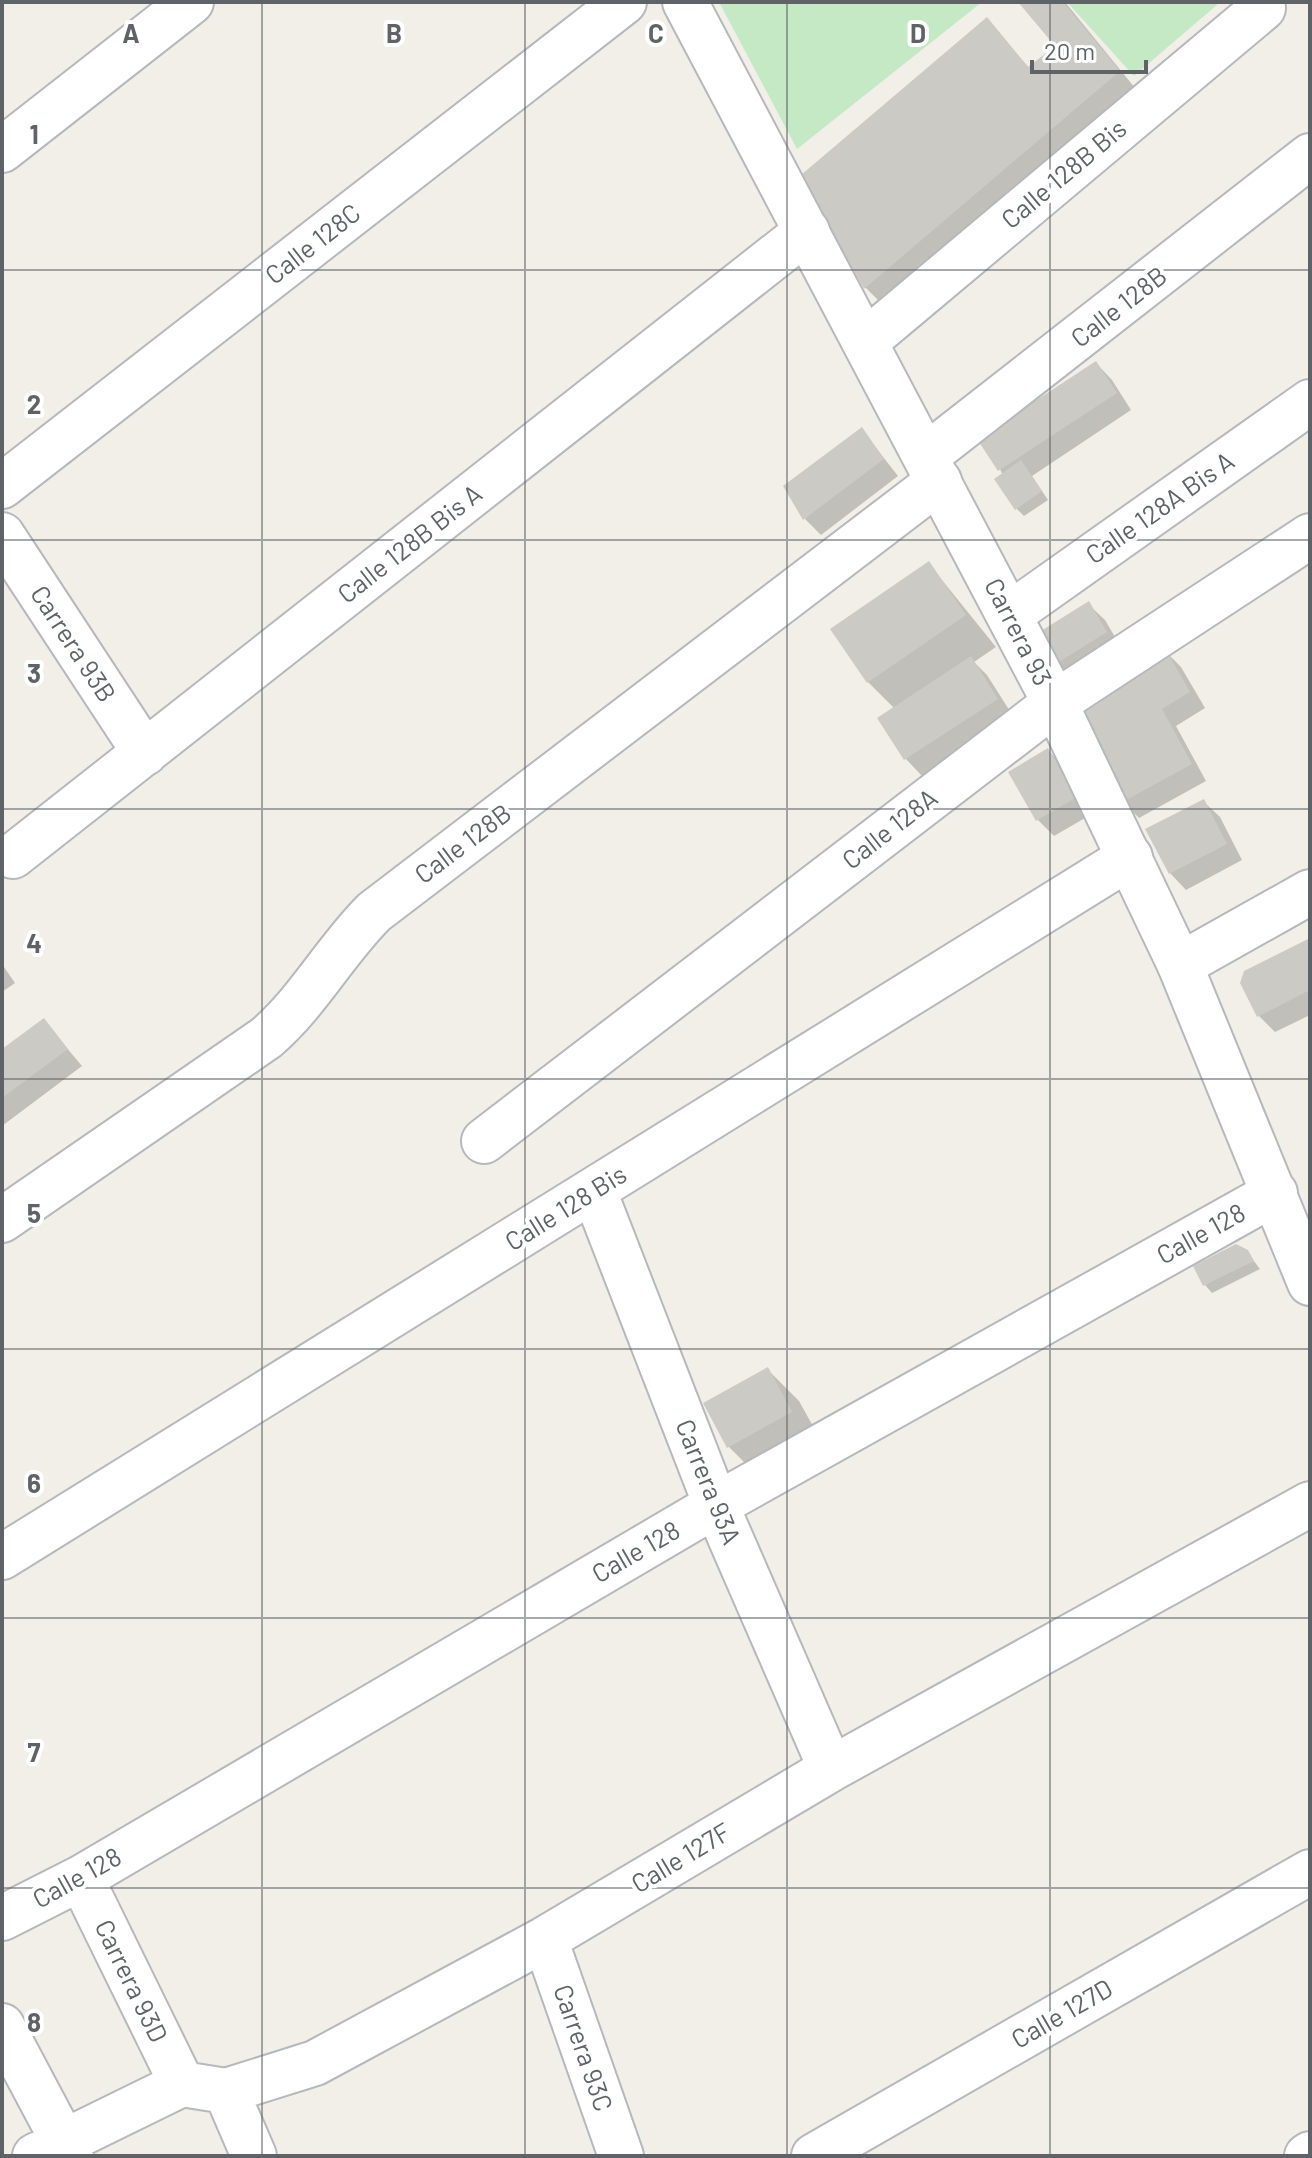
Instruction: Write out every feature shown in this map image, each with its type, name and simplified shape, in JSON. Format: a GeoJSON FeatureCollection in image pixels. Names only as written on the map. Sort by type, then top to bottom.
{"type":"FeatureCollection","features":[{"type":"Feature","properties":{"kind":"street"},"geometry":{"type":"LineString","coordinates":[[2,150],[191,2]]}},
{"type":"Feature","properties":{"kind":"street","name":"Calle 128C"},"geometry":{"type":"LineString","coordinates":[[2,486],[624,2]]}},
{"type":"Feature","properties":{"kind":"street","name":"Carrera 93"},"geometry":{"type":"LineString","coordinates":[[685,2],[1055,703],[1180,965],[1310,1283]]}},
{"type":"Feature","properties":{"kind":"street","name":"Calle 128B Bis"},"geometry":{"type":"LineString","coordinates":[[866,341],[1263,8]]}},
{"type":"Feature","properties":{"kind":"street","name":"Calle 128B"},"geometry":{"type":"LineString","coordinates":[[5,1213],[266,1038],[293,1015],[347,939],[374,912],[933,468],[1310,156]]}},
{"type":"Feature","properties":{"kind":"street","name":"Calle 128B Bis A"},"geometry":{"type":"LineString","coordinates":[[13,856],[807,231]]}},
{"type":"Feature","properties":{"kind":"street","name":"Calle 128A Bis A"},"geometry":{"type":"LineString","coordinates":[[1009,615],[1310,402]]}},
{"type":"Feature","properties":{"kind":"street","name":"Carrera 93B"},"geometry":{"type":"LineString","coordinates":[[2,535],[145,753]]}},
{"type":"Feature","properties":{"kind":"street","name":"Calle 128A"},"geometry":{"type":"LineString","coordinates":[[484,1141],[1055,703],[1310,536]]}},
{"type":"Feature","properties":{"kind":"street","name":"Calle 128 Bis"},"geometry":{"type":"LineString","coordinates":[[2,1557],[1130,857]]}},
{"type":"Feature","properties":{"kind":"street"},"geometry":{"type":"LineString","coordinates":[[1180,965],[1310,892]]}},
{"type":"Feature","properties":{"kind":"street","name":"Carrera 93A"},"geometry":{"type":"LineString","coordinates":[[594,1191],[716,1505],[831,1769]]}},
{"type":"Feature","properties":{"kind":"street","name":"Calle 128"},"geometry":{"type":"LineString","coordinates":[[2,1918],[81,1878],[716,1505],[1275,1193]]}},
{"type":"Feature","properties":{"kind":"street","name":"Calle 127F"},"geometry":{"type":"LineString","coordinates":[[182,2084],[226,2091],[315,2063],[545,1939],[831,1769],[1310,1504]]}},
{"type":"Feature","properties":{"kind":"street","name":"Calle 127D"},"geometry":{"type":"LineString","coordinates":[[814,2156],[1310,1872]]}},
{"type":"Feature","properties":{"kind":"street","name":"Carrera 93D"},"geometry":{"type":"LineString","coordinates":[[81,1878],[182,2084]]}},
{"type":"Feature","properties":{"kind":"street","name":"Carrera 93C"},"geometry":{"type":"LineString","coordinates":[[545,1939],[621,2156]]}},
{"type":"Feature","properties":{"kind":"street"},"geometry":{"type":"LineString","coordinates":[[2,2026],[57,2151],[182,2084]]}},
{"type":"Feature","properties":{"kind":"street"},"geometry":{"type":"LineString","coordinates":[[226,2091],[254,2156]]}},
{"type":"Feature","properties":{"kind":"green space"},"geometry":{"type":"Polygon","coordinates":[[[719,2],[982,2],[797,149],[719,2]]]}},
{"type":"Feature","properties":{"kind":"green space"},"geometry":{"type":"Polygon","coordinates":[[[1067,2],[1217,2],[1218,4],[1134,76],[1067,2]]]}},
{"type":"Feature","properties":{"kind":"building"},"geometry":{"type":"Polygon","coordinates":[[[1018,2],[1063,2],[1120,71],[864,289],[801,175],[987,17],[1028,67],[1055,46],[1018,2]]]}},
{"type":"Feature","properties":{"kind":"building"},"geometry":{"type":"Polygon","coordinates":[[[1096,361],[1117,393],[998,471],[977,439],[1096,361]]]}},
{"type":"Feature","properties":{"kind":"building"},"geometry":{"type":"Polygon","coordinates":[[[862,427],[884,459],[803,520],[783,486],[862,427]]]}},
{"type":"Feature","properties":{"kind":"building"},"geometry":{"type":"Polygon","coordinates":[[[1021,460],[1042,491],[1015,510],[994,479],[1021,460]]]}},
{"type":"Feature","properties":{"kind":"building"},"geometry":{"type":"Polygon","coordinates":[[[929,561],[966,615],[867,683],[830,629],[929,561]]]}},
{"type":"Feature","properties":{"kind":"building"},"geometry":{"type":"Polygon","coordinates":[[[1089,601],[1107,632],[1051,667],[1033,636],[1089,601]]]}},
{"type":"Feature","properties":{"kind":"building"},"geometry":{"type":"Polygon","coordinates":[[[1165,648],[1190,692],[1162,709],[1192,764],[1121,803],[1068,704],[1165,648]]]}},
{"type":"Feature","properties":{"kind":"building"},"geometry":{"type":"Polygon","coordinates":[[[971,656],[998,699],[904,760],[877,718],[971,656]]]}},
{"type":"Feature","properties":{"kind":"building"},"geometry":{"type":"Polygon","coordinates":[[[1048,748],[1077,797],[1036,821],[1008,772],[1048,748]]]}},
{"type":"Feature","properties":{"kind":"building"},"geometry":{"type":"Polygon","coordinates":[[[1204,799],[1227,844],[1169,874],[1145,829],[1204,799]]]}},
{"type":"Feature","properties":{"kind":"building"},"geometry":{"type":"Polygon","coordinates":[[[1310,938],[1310,990],[1257,1017],[1240,983],[1244,971],[1310,938]]]}},
{"type":"Feature","properties":{"kind":"building"},"geometry":{"type":"Polygon","coordinates":[[[44,1018],[68,1049],[2,1098],[2,1049],[44,1018]]]}},
{"type":"Feature","properties":{"kind":"building"},"geometry":{"type":"Polygon","coordinates":[[[1236,1244],[1248,1250],[1254,1261],[1203,1286],[1193,1266],[1236,1244]]]}},
{"type":"Feature","properties":{"kind":"building"},"geometry":{"type":"Polygon","coordinates":[[[768,1367],[792,1412],[727,1448],[703,1403],[768,1367]]]}}]}
